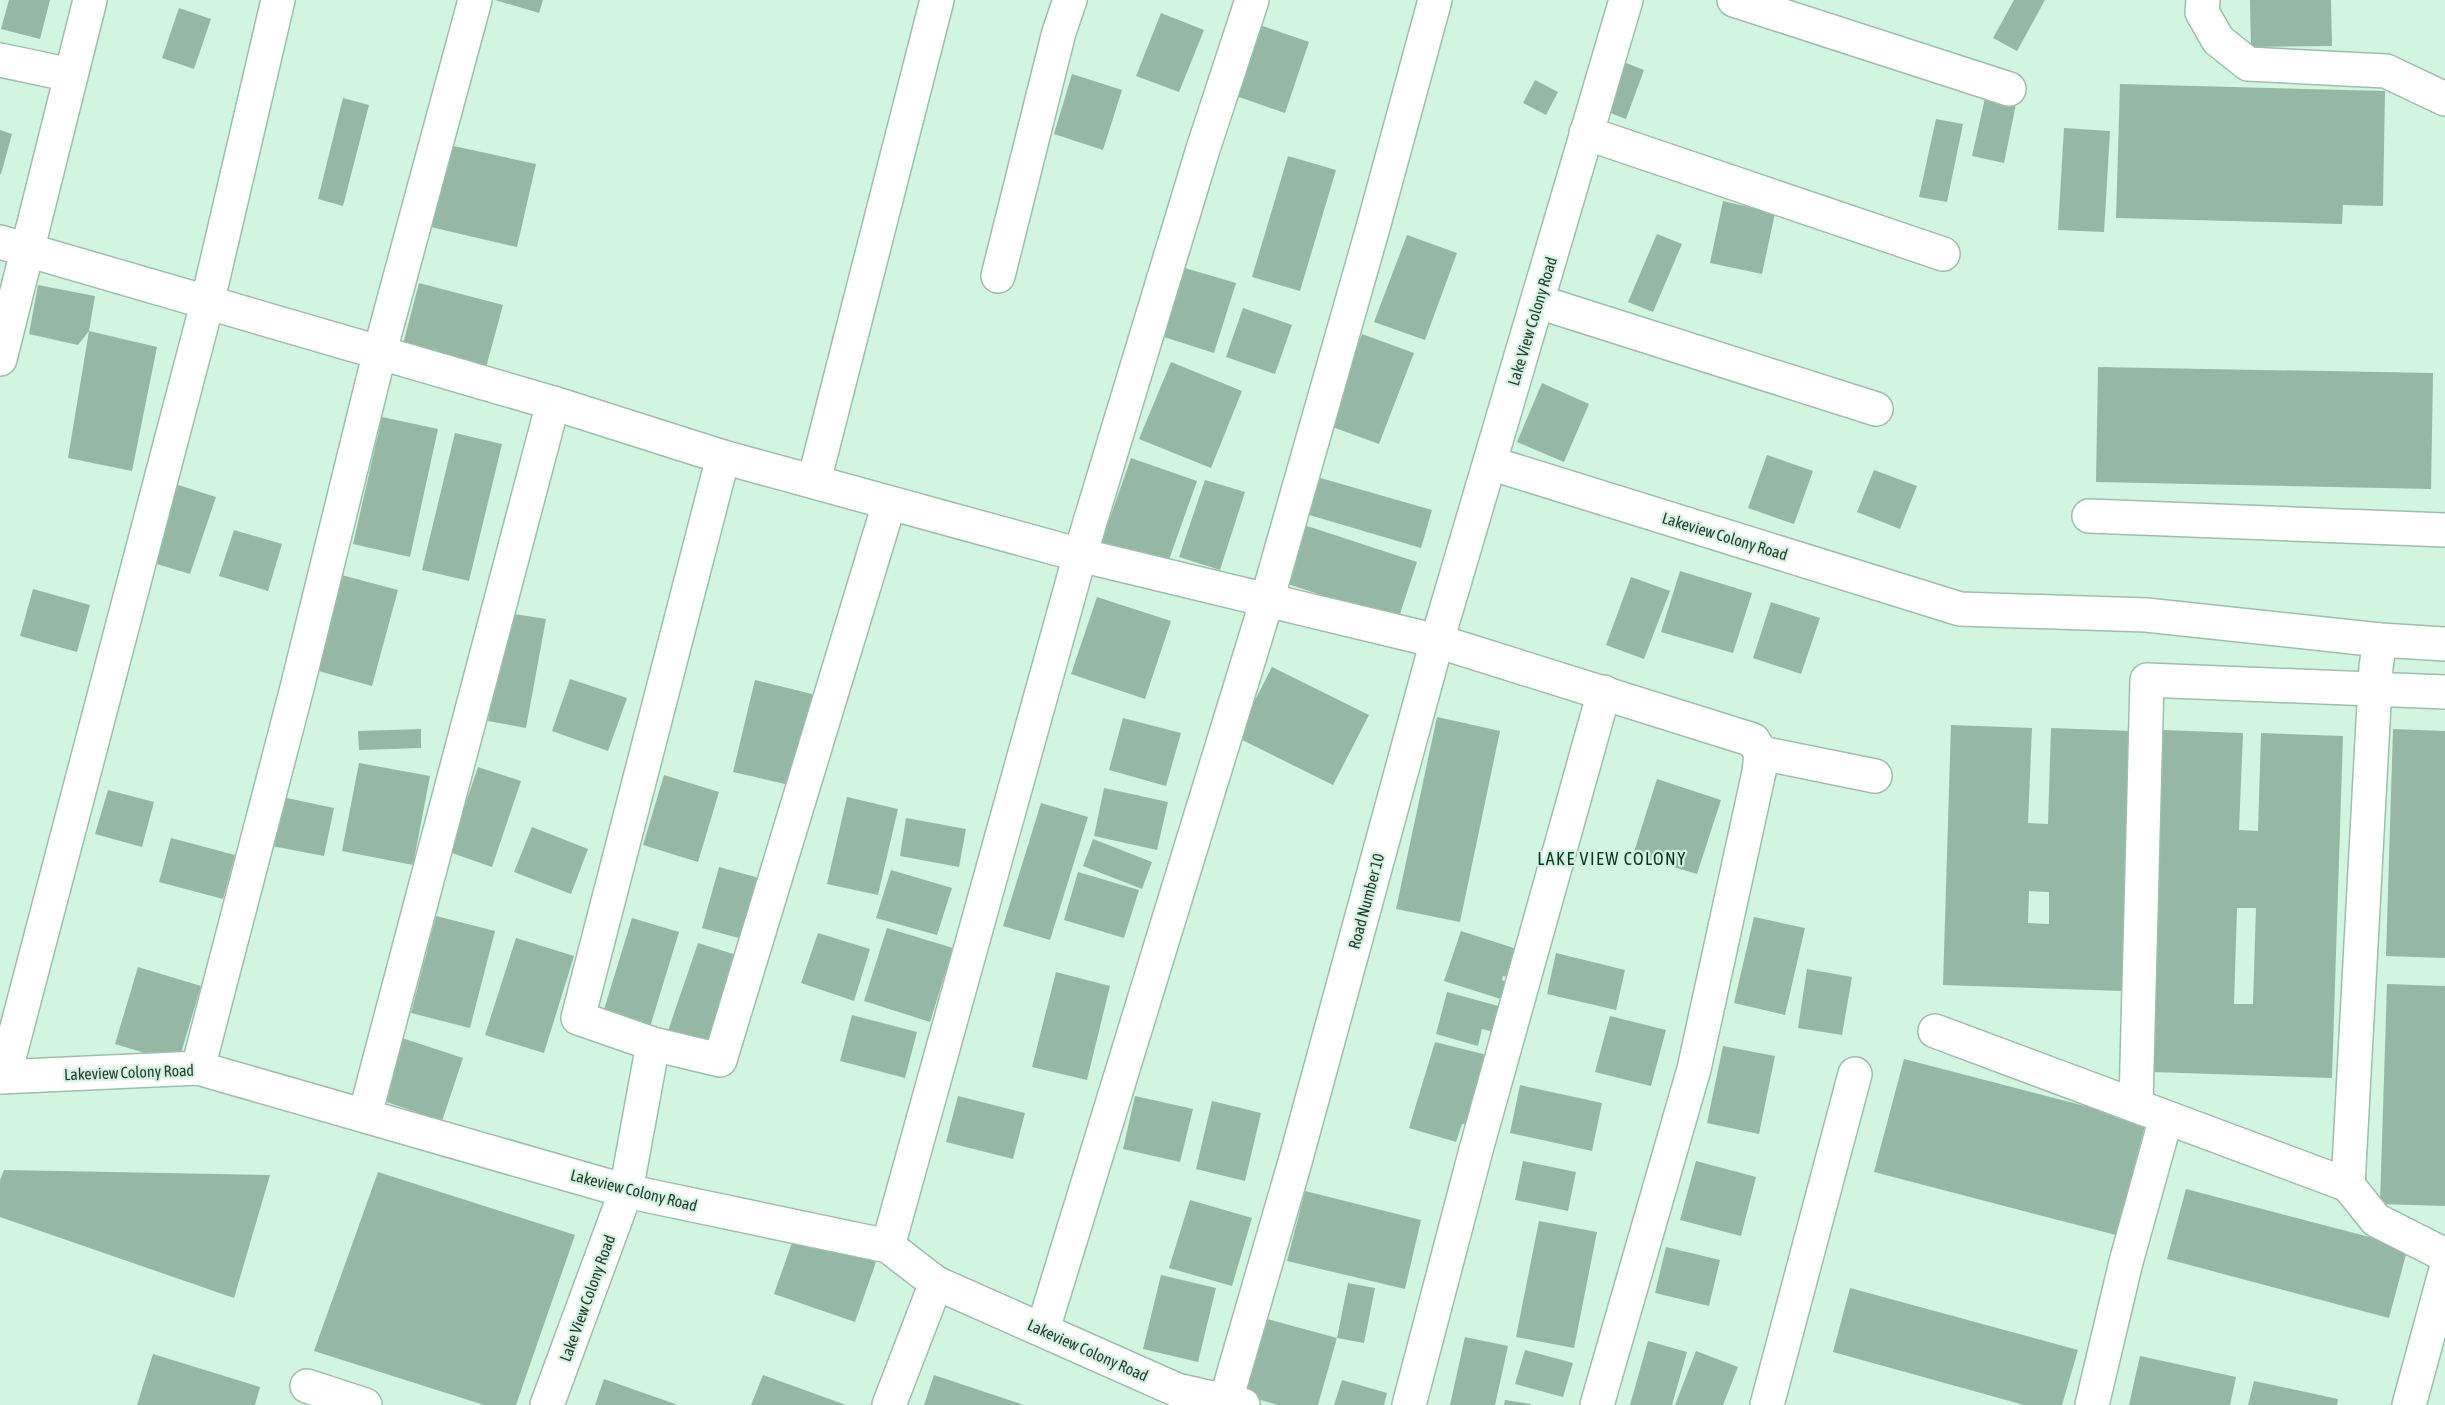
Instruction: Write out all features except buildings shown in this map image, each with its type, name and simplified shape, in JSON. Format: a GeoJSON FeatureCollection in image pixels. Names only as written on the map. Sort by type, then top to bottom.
{"type":"FeatureCollection","features":[{"type":"Feature","properties":{"kind":"street"},"geometry":{"type":"LineString","coordinates":[[0,359],[13,245],[71,75],[90,0]]}},
{"type":"Feature","properties":{"kind":"street"},"geometry":{"type":"LineString","coordinates":[[2,1077],[207,304],[278,0]]}},
{"type":"Feature","properties":{"kind":"street"},"geometry":{"type":"LineString","coordinates":[[198,1068],[297,688],[379,355],[475,0]]}},
{"type":"Feature","properties":{"kind":"street"},"geometry":{"type":"LineString","coordinates":[[814,481],[937,0]]}},
{"type":"Feature","properties":{"kind":"street"},"geometry":{"type":"LineString","coordinates":[[998,276],[1059,32],[1070,0]]}},
{"type":"Feature","properties":{"kind":"street"},"geometry":{"type":"LineString","coordinates":[[888,1246],[1080,555],[1203,149],[1252,0]]}},
{"type":"Feature","properties":{"kind":"street"},"geometry":{"type":"LineString","coordinates":[[1043,1329],[1267,600],[1374,225],[1435,0]]}},
{"type":"Feature","properties":{"kind":"street","name":"Lake View Colony Road"},"geometry":{"type":"LineString","coordinates":[[1437,641],[1539,302],[1626,0]]}},
{"type":"Feature","properties":{"kind":"street"},"geometry":{"type":"LineString","coordinates":[[1734,0],[2009,89]]}},
{"type":"Feature","properties":{"kind":"street"},"geometry":{"type":"LineString","coordinates":[[2203,0],[2202,12],[2218,40],[2248,64],[2386,71],[2437,93],[2445,99]]}},
{"type":"Feature","properties":{"kind":"street"},"geometry":{"type":"LineString","coordinates":[[0,60],[71,75]]}},
{"type":"Feature","properties":{"kind":"street"},"geometry":{"type":"LineString","coordinates":[[1586,133],[1943,254]]}},
{"type":"Feature","properties":{"kind":"street"},"geometry":{"type":"LineString","coordinates":[[13,245],[379,355],[553,404],[723,457],[1080,555],[1437,641],[1753,740],[1761,753],[1759,772],[1694,1069],[1597,1405]]}},
{"type":"Feature","properties":{"kind":"street"},"geometry":{"type":"LineString","coordinates":[[1539,302],[1876,409]]}},
{"type":"Feature","properties":{"kind":"street"},"geometry":{"type":"LineString","coordinates":[[365,1116],[553,404]]}},
{"type":"Feature","properties":{"kind":"street"},"geometry":{"type":"LineString","coordinates":[[723,457],[578,1018],[653,1044],[720,1060],[889,504]]}},
{"type":"Feature","properties":{"kind":"street","name":"Lakeview Colony Road"},"geometry":{"type":"LineString","coordinates":[[1490,463],[1960,609],[2146,615],[2380,640],[2445,644]]}},
{"type":"Feature","properties":{"kind":"street"},"geometry":{"type":"LineString","coordinates":[[2089,516],[2445,530]]}},
{"type":"Feature","properties":{"kind":"street"},"geometry":{"type":"LineString","coordinates":[[2348,1185],[2375,690],[2380,640]]}},
{"type":"Feature","properties":{"kind":"street","name":"Road Number 10"},"geometry":{"type":"LineString","coordinates":[[1234,1403],[1295,1162],[1437,641]]}},
{"type":"Feature","properties":{"kind":"street"},"geometry":{"type":"LineString","coordinates":[[2136,1104],[2147,680],[2445,692]]}},
{"type":"Feature","properties":{"kind":"street"},"geometry":{"type":"LineString","coordinates":[[1409,1405],[1479,1139],[1604,692]]}},
{"type":"Feature","properties":{"kind":"street"},"geometry":{"type":"LineString","coordinates":[[1761,753],[1875,777]]}},
{"type":"Feature","properties":{"kind":"street"},"geometry":{"type":"LineString","coordinates":[[1935,1031],[2136,1104],[2166,1118],[2348,1185],[2376,1220],[2445,1255]]}},
{"type":"Feature","properties":{"kind":"street","name":"Lake View Colony Road"},"geometry":{"type":"LineString","coordinates":[[547,1405],[626,1191],[653,1044]]}},
{"type":"Feature","properties":{"kind":"street","name":"Lakeview Colony Road"},"geometry":{"type":"LineString","coordinates":[[2,1077],[198,1068],[626,1191],[888,1246],[936,1284],[1043,1329],[1175,1397],[1234,1403]]}},
{"type":"Feature","properties":{"kind":"street"},"geometry":{"type":"LineString","coordinates":[[1767,1405],[1855,1074]]}},
{"type":"Feature","properties":{"kind":"street"},"geometry":{"type":"LineString","coordinates":[[2092,1405],[2126,1262],[2166,1118]]}},
{"type":"Feature","properties":{"kind":"street"},"geometry":{"type":"LineString","coordinates":[[2409,1405],[2445,1274]]}},
{"type":"Feature","properties":{"kind":"street"},"geometry":{"type":"LineString","coordinates":[[889,1405],[936,1284]]}},
{"type":"Feature","properties":{"kind":"street"},"geometry":{"type":"LineString","coordinates":[[308,1386],[366,1405]]}},
{"type":"Feature","properties":{"kind":"district","name":"LAKE VIEW COLONY"},"geometry":{"type":"Point","coordinates":[1612,859]}}]}
